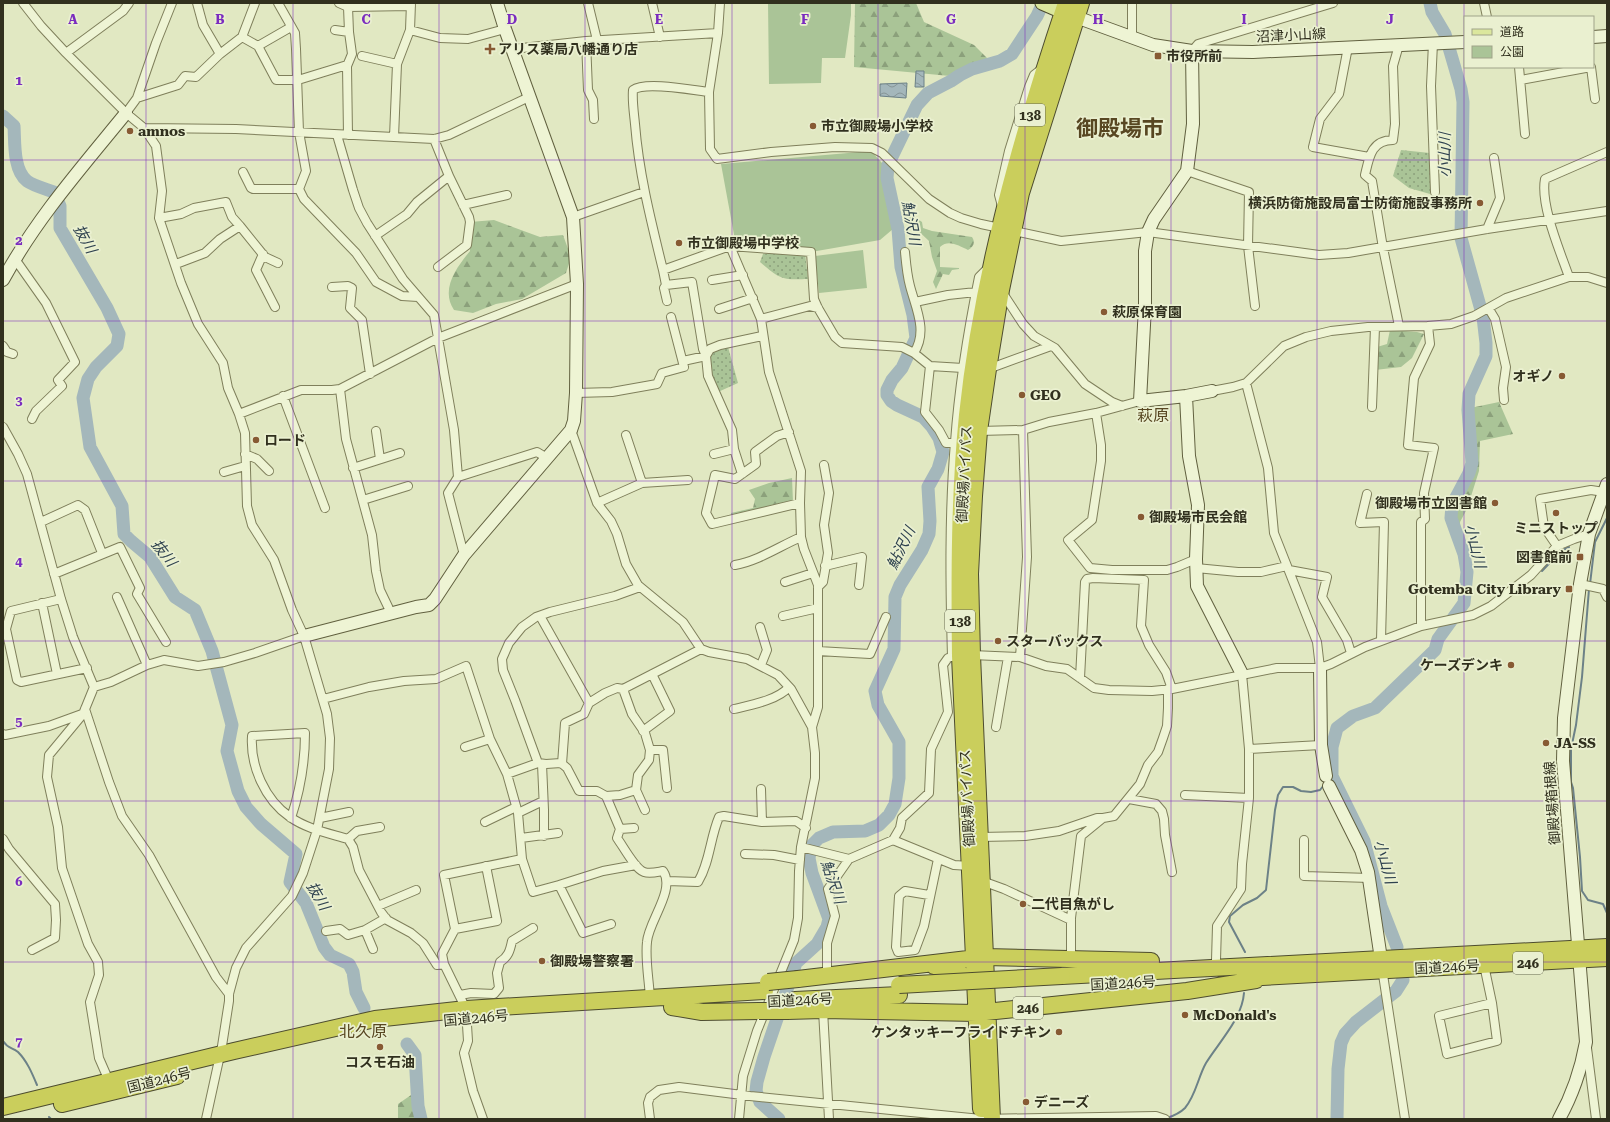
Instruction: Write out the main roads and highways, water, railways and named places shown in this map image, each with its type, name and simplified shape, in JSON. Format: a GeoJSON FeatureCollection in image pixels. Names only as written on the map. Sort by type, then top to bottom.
{"type":"FeatureCollection","features":[{"type":"Feature","properties":{"kind":"highway","name":"御殿場バイパス"},"geometry":{"type":"LineString","coordinates":[[980,985],[982,881],[980,836],[961,656],[970,574],[979,431],[1001,290],[1006,230],[1004,211],[1019,153],[1063,7]]}},
{"type":"Feature","properties":{"kind":"highway","name":"御殿場バイパス"},"geometry":{"type":"LineString","coordinates":[[980,985],[970,866],[961,656],[959,581],[960,442],[967,416],[978,343],[993,263],[1021,193],[1063,7]]}},
{"type":"Feature","properties":{"kind":"highway","name":"国道246号"},"geometry":{"type":"LineString","coordinates":[[1381,965],[1484,965],[1579,954],[1607,947]]}},
{"type":"Feature","properties":{"kind":"highway","name":"国道246号"},"geometry":{"type":"LineString","coordinates":[[793,995],[1579,954],[1607,958]]}},
{"type":"Feature","properties":{"kind":"highway"},"geometry":{"type":"LineString","coordinates":[[934,1013],[957,1005],[1006,964],[1026,958]]}},
{"type":"Feature","properties":{"kind":"highway","name":"246"},"geometry":{"type":"LineString","coordinates":[[671,1002],[702,1012],[763,996],[793,995],[823,1010],[934,1013],[980,985],[1026,958],[1122,961],[1251,961],[1266,971],[1258,980],[1187,991],[1085,1002],[980,985],[876,970],[827,976],[793,995],[763,996],[706,990],[671,1002]]}},
{"type":"Feature","properties":{"kind":"highway"},"geometry":{"type":"LineString","coordinates":[[876,970],[939,967],[961,974],[1008,1002],[1085,1002]]}},
{"type":"Feature","properties":{"kind":"highway","name":"138"},"geometry":{"type":"LineString","coordinates":[[980,985],[992,1119]]}},
{"type":"Feature","properties":{"kind":"highway","name":"138"},"geometry":{"type":"LineString","coordinates":[[980,985],[981,1119]]}},
{"type":"Feature","properties":{"kind":"highway","name":"国道246号"},"geometry":{"type":"LineString","coordinates":[[3,1106],[109,1081],[379,1029],[464,1007],[650,998],[671,1002]]}},
{"type":"Feature","properties":{"kind":"highway","name":"国道246号"},"geometry":{"type":"LineString","coordinates":[[464,1007],[671,1002]]}},
{"type":"Feature","properties":{"kind":"highway","name":"国道246号"},"geometry":{"type":"LineString","coordinates":[[3,1117],[218,1060]]}},
{"type":"Feature","properties":{"kind":"water"},"geometry":{"type":"Polygon","coordinates":[[[916,71],[924,71],[924,87],[915,87],[916,71]]]}},
{"type":"Feature","properties":{"kind":"water"},"geometry":{"type":"Polygon","coordinates":[[[907,83],[906,98],[880,96],[880,84],[907,83]]]}},
{"type":"Feature","properties":{"kind":"waterway","name":"鮎沢川"},"geometry":{"type":"LineString","coordinates":[[779,1119],[760,1102],[756,1091],[757,1082],[796,963],[817,944],[827,927],[829,919],[812,873],[809,858],[811,846],[819,838],[833,832],[865,831],[879,825],[889,815],[895,804],[899,778],[899,742],[878,705],[875,691],[894,649],[895,597],[900,585],[922,550],[929,534],[930,521],[928,487],[938,469],[943,452],[939,438],[923,417],[897,405],[891,401],[887,395],[887,390],[892,380],[902,368],[916,338],[913,315],[901,267],[898,229],[887,178],[888,165],[917,105],[928,93],[972,69],[1000,61],[1012,54],[1037,16],[1043,3]]}},
{"type":"Feature","properties":{"kind":"waterway","name":"小山川"},"geometry":{"type":"LineString","coordinates":[[1397,947],[1381,906],[1364,841],[1332,776],[1332,747],[1337,728],[1353,716],[1375,708],[1435,650],[1438,639],[1464,603],[1467,572],[1464,554],[1451,518],[1452,505],[1469,473],[1472,463],[1468,410],[1469,394],[1486,356],[1486,343],[1483,317],[1461,238],[1463,102],[1461,89],[1445,34],[1432,12],[1430,3]]}},
{"type":"Feature","properties":{"kind":"waterway","name":"抜川"},"geometry":{"type":"LineString","coordinates":[[3,116],[14,126],[17,163],[22,176],[27,181],[54,192],[60,206],[60,228],[107,308],[119,334],[117,346],[96,367],[88,379],[83,398],[90,447],[122,506],[124,534],[150,557],[175,597],[195,610],[212,651],[232,725],[227,751],[238,791],[246,807],[261,824],[296,854],[290,882],[306,903],[324,947],[330,955],[349,964],[353,972],[356,992],[364,1008]]}},
{"type":"Feature","properties":{"kind":"waterway"},"geometry":{"type":"LineString","coordinates":[[1590,584],[1595,542],[1607,518]]}},
{"type":"Feature","properties":{"kind":"waterway"},"geometry":{"type":"LineString","coordinates":[[1542,571],[1561,551],[1569,547]]}},
{"type":"Feature","properties":{"kind":"waterway"},"geometry":{"type":"LineString","coordinates":[[1589,589],[1582,677],[1576,725],[1571,749],[1571,782],[1573,788],[1580,857],[1582,891],[1588,900],[1603,904],[1607,913]]}},
{"type":"Feature","properties":{"kind":"waterway"},"geometry":{"type":"LineString","coordinates":[[1245,952],[1229,922],[1230,916],[1243,905],[1257,898],[1266,890],[1278,795],[1283,787],[1293,787],[1301,791],[1311,792],[1320,790],[1324,785]]}},
{"type":"Feature","properties":{"kind":"waterway","name":"小山川"},"geometry":{"type":"LineString","coordinates":[[1337,1119],[1338,1069],[1341,1043],[1345,1034],[1356,1022],[1396,991],[1403,980]]}},
{"type":"Feature","properties":{"kind":"waterway"},"geometry":{"type":"LineString","coordinates":[[1167,1118],[1181,1111],[1189,1103],[1206,1063],[1235,1021],[1244,993]]}},
{"type":"Feature","properties":{"kind":"waterway"},"geometry":{"type":"LineString","coordinates":[[3,1041],[16,1050],[24,1059],[37,1085]]}},
{"type":"Feature","properties":{"kind":"waterway","name":"抜川"},"geometry":{"type":"LineString","coordinates":[[407,1044],[415,1055],[418,1106],[421,1119]]}},
{"type":"Feature","properties":{"kind":"place","name":"アリス薬局八幡通り店"},"geometry":{"type":"Point","coordinates":[490,49]}},
{"type":"Feature","properties":{"kind":"place","name":"市役所前"},"geometry":{"type":"Point","coordinates":[1158,56]}},
{"type":"Feature","properties":{"kind":"place","name":"市立御殿場小学校"},"geometry":{"type":"Point","coordinates":[813,126]}},
{"type":"Feature","properties":{"kind":"place","name":"amnos"},"geometry":{"type":"Point","coordinates":[130,131]}},
{"type":"Feature","properties":{"kind":"place","name":"横浜防衛施設局富士防衛施設事務所"},"geometry":{"type":"Point","coordinates":[1480,203]}},
{"type":"Feature","properties":{"kind":"place","name":"市立御殿場中学校"},"geometry":{"type":"Point","coordinates":[679,243]}},
{"type":"Feature","properties":{"kind":"place","name":"萩原保育園"},"geometry":{"type":"Point","coordinates":[1104,312]}},
{"type":"Feature","properties":{"kind":"place","name":"オギノ"},"geometry":{"type":"Point","coordinates":[1562,376]}},
{"type":"Feature","properties":{"kind":"place","name":"GEO"},"geometry":{"type":"Point","coordinates":[1022,395]}},
{"type":"Feature","properties":{"kind":"place","name":"ロード"},"geometry":{"type":"Point","coordinates":[256,440]}},
{"type":"Feature","properties":{"kind":"place","name":"御殿場市立図書館"},"geometry":{"type":"Point","coordinates":[1495,503]}},
{"type":"Feature","properties":{"kind":"place","name":"ミニストップ"},"geometry":{"type":"Point","coordinates":[1556,513]}},
{"type":"Feature","properties":{"kind":"place","name":"御殿場市民会館"},"geometry":{"type":"Point","coordinates":[1141,517]}},
{"type":"Feature","properties":{"kind":"place","name":"図書館前"},"geometry":{"type":"Point","coordinates":[1580,557]}},
{"type":"Feature","properties":{"kind":"place","name":"Gotemba City Library"},"geometry":{"type":"Point","coordinates":[1569,589]}},
{"type":"Feature","properties":{"kind":"place","name":"スターバックス"},"geometry":{"type":"Point","coordinates":[998,641]}},
{"type":"Feature","properties":{"kind":"place","name":"ケーズデンキ"},"geometry":{"type":"Point","coordinates":[1511,665]}},
{"type":"Feature","properties":{"kind":"place","name":"JA-SS"},"geometry":{"type":"Point","coordinates":[1546,743]}},
{"type":"Feature","properties":{"kind":"place","name":"二代目魚がし"},"geometry":{"type":"Point","coordinates":[1023,904]}},
{"type":"Feature","properties":{"kind":"place","name":"御殿場警察署"},"geometry":{"type":"Point","coordinates":[542,961]}},
{"type":"Feature","properties":{"kind":"place","name":"McDonald's"},"geometry":{"type":"Point","coordinates":[1185,1015]}},
{"type":"Feature","properties":{"kind":"place","name":"ケンタッキーフライドチキン"},"geometry":{"type":"Point","coordinates":[1059,1032]}},
{"type":"Feature","properties":{"kind":"place","name":"コスモ石油"},"geometry":{"type":"Point","coordinates":[380,1047]}},
{"type":"Feature","properties":{"kind":"place","name":"デニーズ"},"geometry":{"type":"Point","coordinates":[1026,1102]}},
{"type":"Feature","properties":{"kind":"district","name":"御殿場市"},"geometry":{"type":"Point","coordinates":[1120,128]}},
{"type":"Feature","properties":{"kind":"district","name":"萩原"},"geometry":{"type":"Point","coordinates":[1153,415]}},
{"type":"Feature","properties":{"kind":"district","name":"北久原"},"geometry":{"type":"Point","coordinates":[363,1031]}}]}
